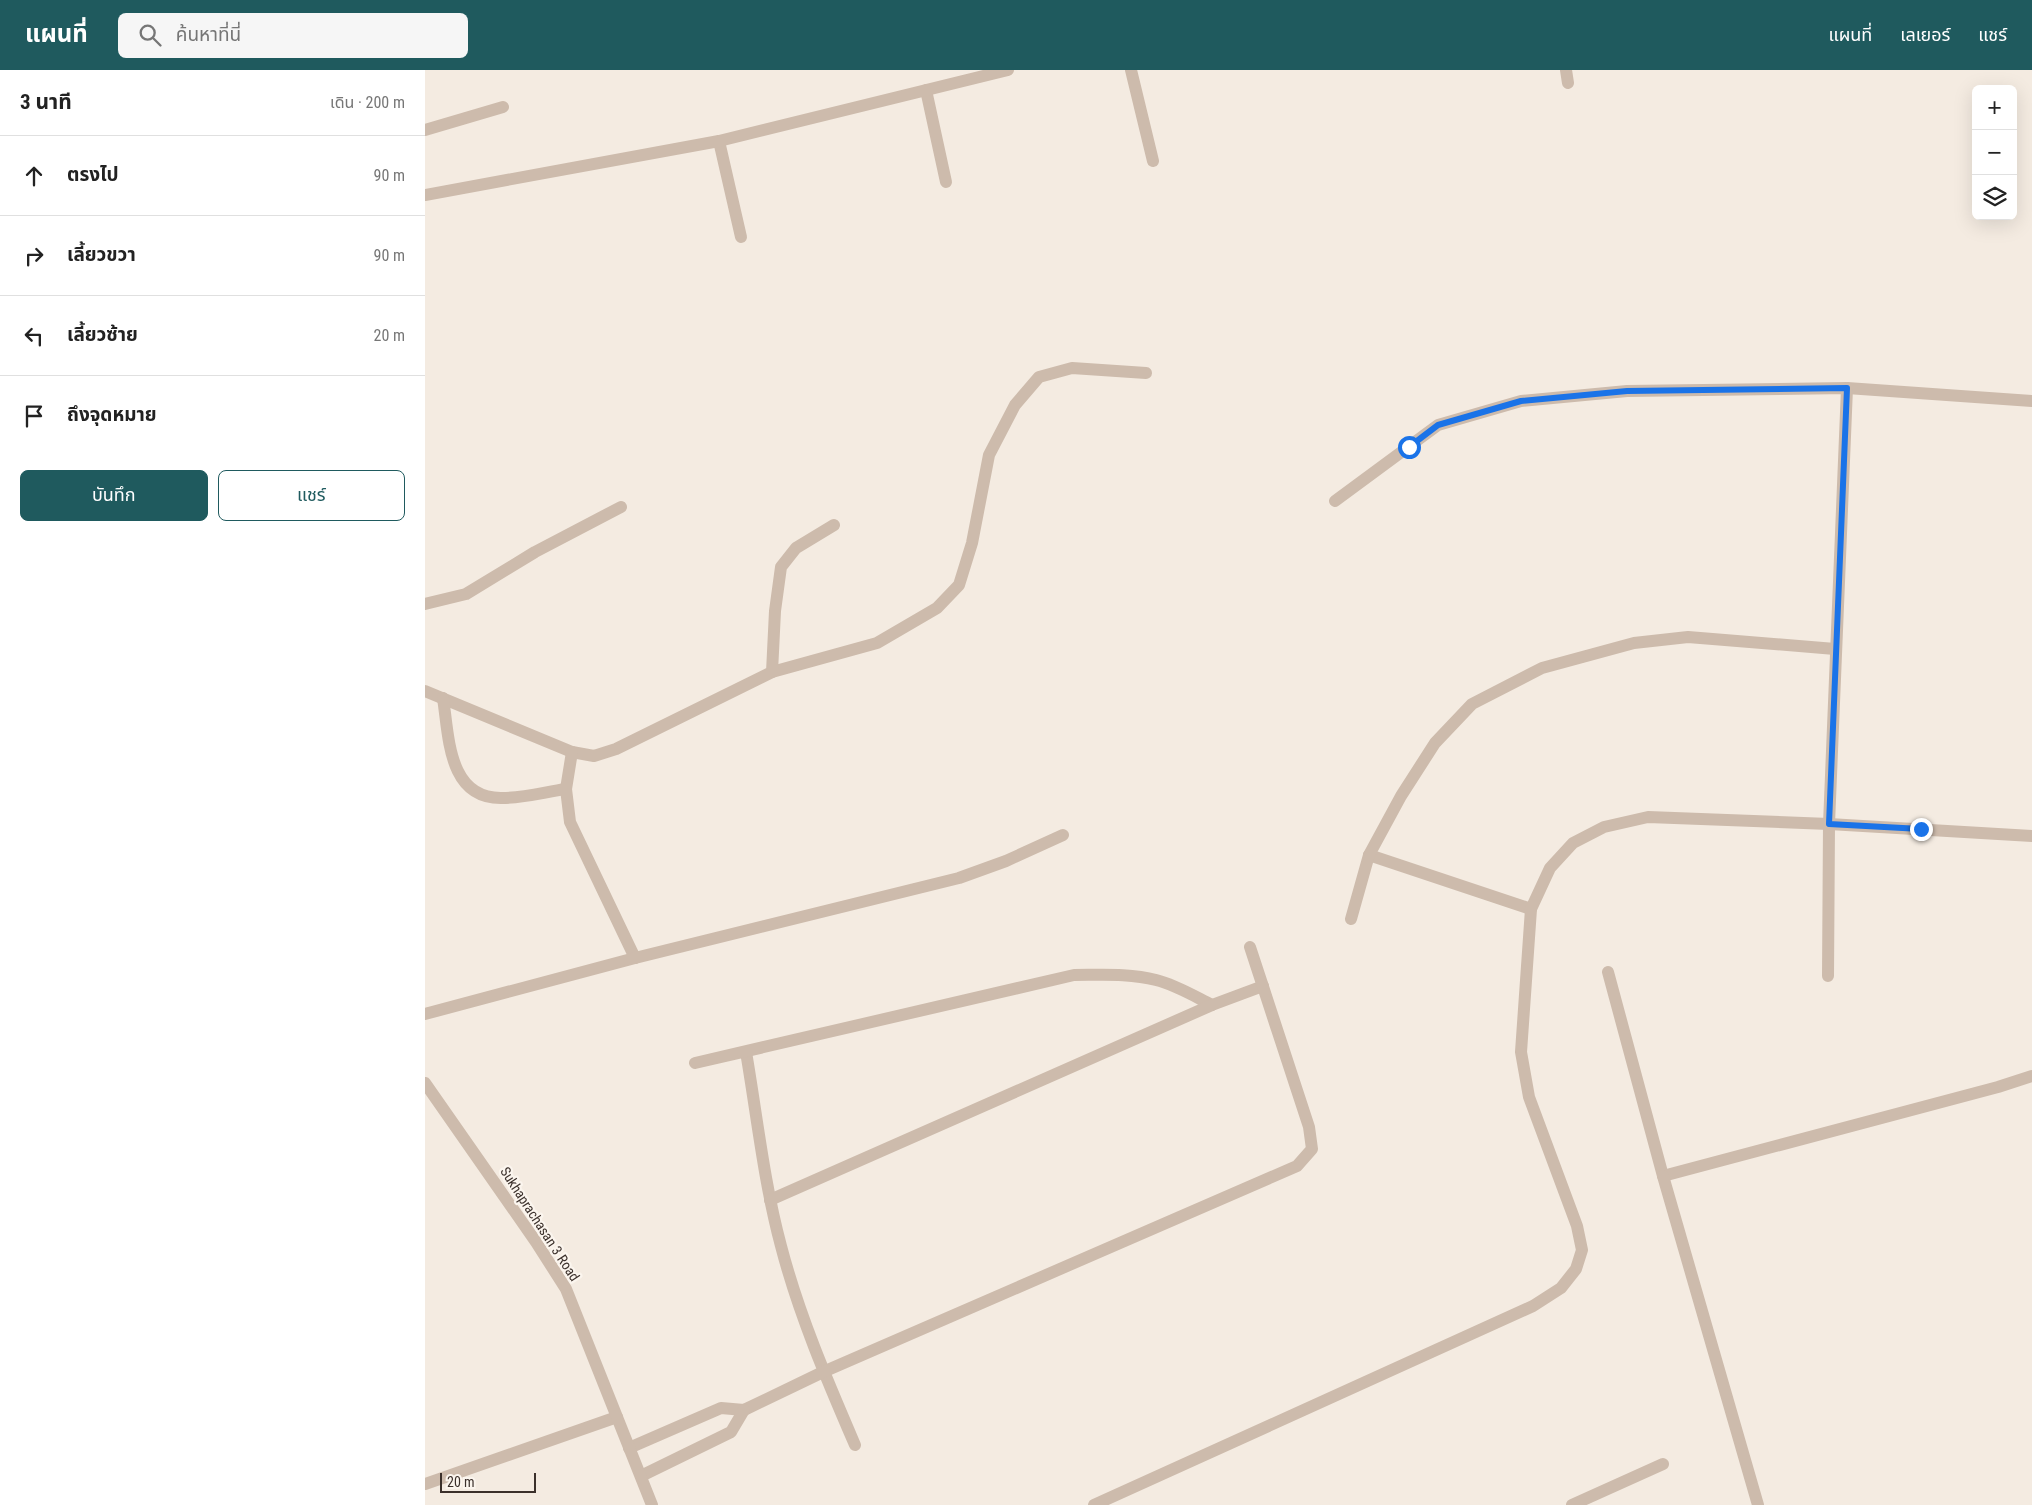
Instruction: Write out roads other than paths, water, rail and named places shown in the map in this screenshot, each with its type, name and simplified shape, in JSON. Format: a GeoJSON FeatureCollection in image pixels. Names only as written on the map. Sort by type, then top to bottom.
{"type":"FeatureCollection","features":[{"type":"Feature","properties":{"kind":"street"},"geometry":{"type":"LineString","coordinates":[[425,195],[719,141],[1008,70]]}},
{"type":"Feature","properties":{"kind":"street"},"geometry":{"type":"LineString","coordinates":[[1131,70],[1153,161]]}},
{"type":"Feature","properties":{"kind":"street"},"geometry":{"type":"LineString","coordinates":[[1565,70],[1568,83]]}},
{"type":"Feature","properties":{"kind":"street"},"geometry":{"type":"LineString","coordinates":[[926,90],[946,182]]}},
{"type":"Feature","properties":{"kind":"street"},"geometry":{"type":"LineString","coordinates":[[425,130],[503,107]]}},
{"type":"Feature","properties":{"kind":"street"},"geometry":{"type":"LineString","coordinates":[[719,141],[741,237]]}},
{"type":"Feature","properties":{"kind":"street"},"geometry":{"type":"LineString","coordinates":[[425,691],[572,752],[594,756],[616,749],[772,672],[877,643],[937,608],[959,585],[971,543],[989,455],[1015,405],[1039,377],[1072,368],[1146,373]]}},
{"type":"Feature","properties":{"kind":"street"},"geometry":{"type":"LineString","coordinates":[[1828,976],[1829,824],[1847,388]]}},
{"type":"Feature","properties":{"kind":"street"},"geometry":{"type":"LineString","coordinates":[[1335,501],[1438,425],[1521,401],[1627,391],[1847,388],[2032,401]]}},
{"type":"Feature","properties":{"kind":"street"},"geometry":{"type":"LineString","coordinates":[[425,604],[466,594],[535,552],[621,507]]}},
{"type":"Feature","properties":{"kind":"street"},"geometry":{"type":"LineString","coordinates":[[772,672],[775,611],[781,567],[796,548],[834,525]]}},
{"type":"Feature","properties":{"kind":"street"},"geometry":{"type":"LineString","coordinates":[[1351,919],[1369,855],[1401,796],[1435,743],[1472,704],[1543,668],[1633,643],[1688,637],[1835,649]]}},
{"type":"Feature","properties":{"kind":"street"},"geometry":{"type":"LineString","coordinates":[[443,698],[452,754],[457,770],[460,778],[473,792],[500,798],[566,788]]}},
{"type":"Feature","properties":{"kind":"street"},"geometry":{"type":"LineString","coordinates":[[572,752],[566,788],[570,822],[635,958]]}},
{"type":"Feature","properties":{"kind":"street"},"geometry":{"type":"LineString","coordinates":[[1094,1505],[1533,1306],[1561,1288],[1576,1269],[1582,1250],[1577,1226],[1529,1097],[1521,1052],[1531,910],[1550,868],[1573,843],[1604,827],[1648,817],[1829,824],[2032,836]]}},
{"type":"Feature","properties":{"kind":"street"},"geometry":{"type":"LineString","coordinates":[[425,1014],[635,958],[959,878],[1006,861],[1063,835]]}},
{"type":"Feature","properties":{"kind":"street"},"geometry":{"type":"LineString","coordinates":[[1369,855],[1531,910]]}},
{"type":"Feature","properties":{"kind":"street"},"geometry":{"type":"LineString","coordinates":[[629,1448],[721,1408],[744,1410],[823,1372],[1297,1166],[1312,1148],[1309,1127],[1250,946]]}},
{"type":"Feature","properties":{"kind":"street"},"geometry":{"type":"LineString","coordinates":[[1608,972],[1663,1176],[1758,1505]]}},
{"type":"Feature","properties":{"kind":"street"},"geometry":{"type":"LineString","coordinates":[[695,1063],[1074,975],[1113,974],[1155,980],[1179,988],[1212,1005]]}},
{"type":"Feature","properties":{"kind":"street"},"geometry":{"type":"LineString","coordinates":[[770,1200],[1212,1005],[1263,986]]}},
{"type":"Feature","properties":{"kind":"street"},"geometry":{"type":"LineString","coordinates":[[746,1052],[770,1200],[780,1245],[798,1306],[823,1372],[855,1445]]}},
{"type":"Feature","properties":{"kind":"street"},"geometry":{"type":"LineString","coordinates":[[1663,1176],[1989,1090],[2032,1076]]}},
{"type":"Feature","properties":{"kind":"street","name":"Sukhaprachasan 3 Road"},"geometry":{"type":"LineString","coordinates":[[425,1083],[536,1242],[566,1290],[652,1505]]}},
{"type":"Feature","properties":{"kind":"street"},"geometry":{"type":"LineString","coordinates":[[641,1476],[731,1432],[744,1410]]}},
{"type":"Feature","properties":{"kind":"street"},"geometry":{"type":"LineString","coordinates":[[425,1484],[617,1417]]}},
{"type":"Feature","properties":{"kind":"street"},"geometry":{"type":"LineString","coordinates":[[1572,1505],[1663,1464]]}}]}
